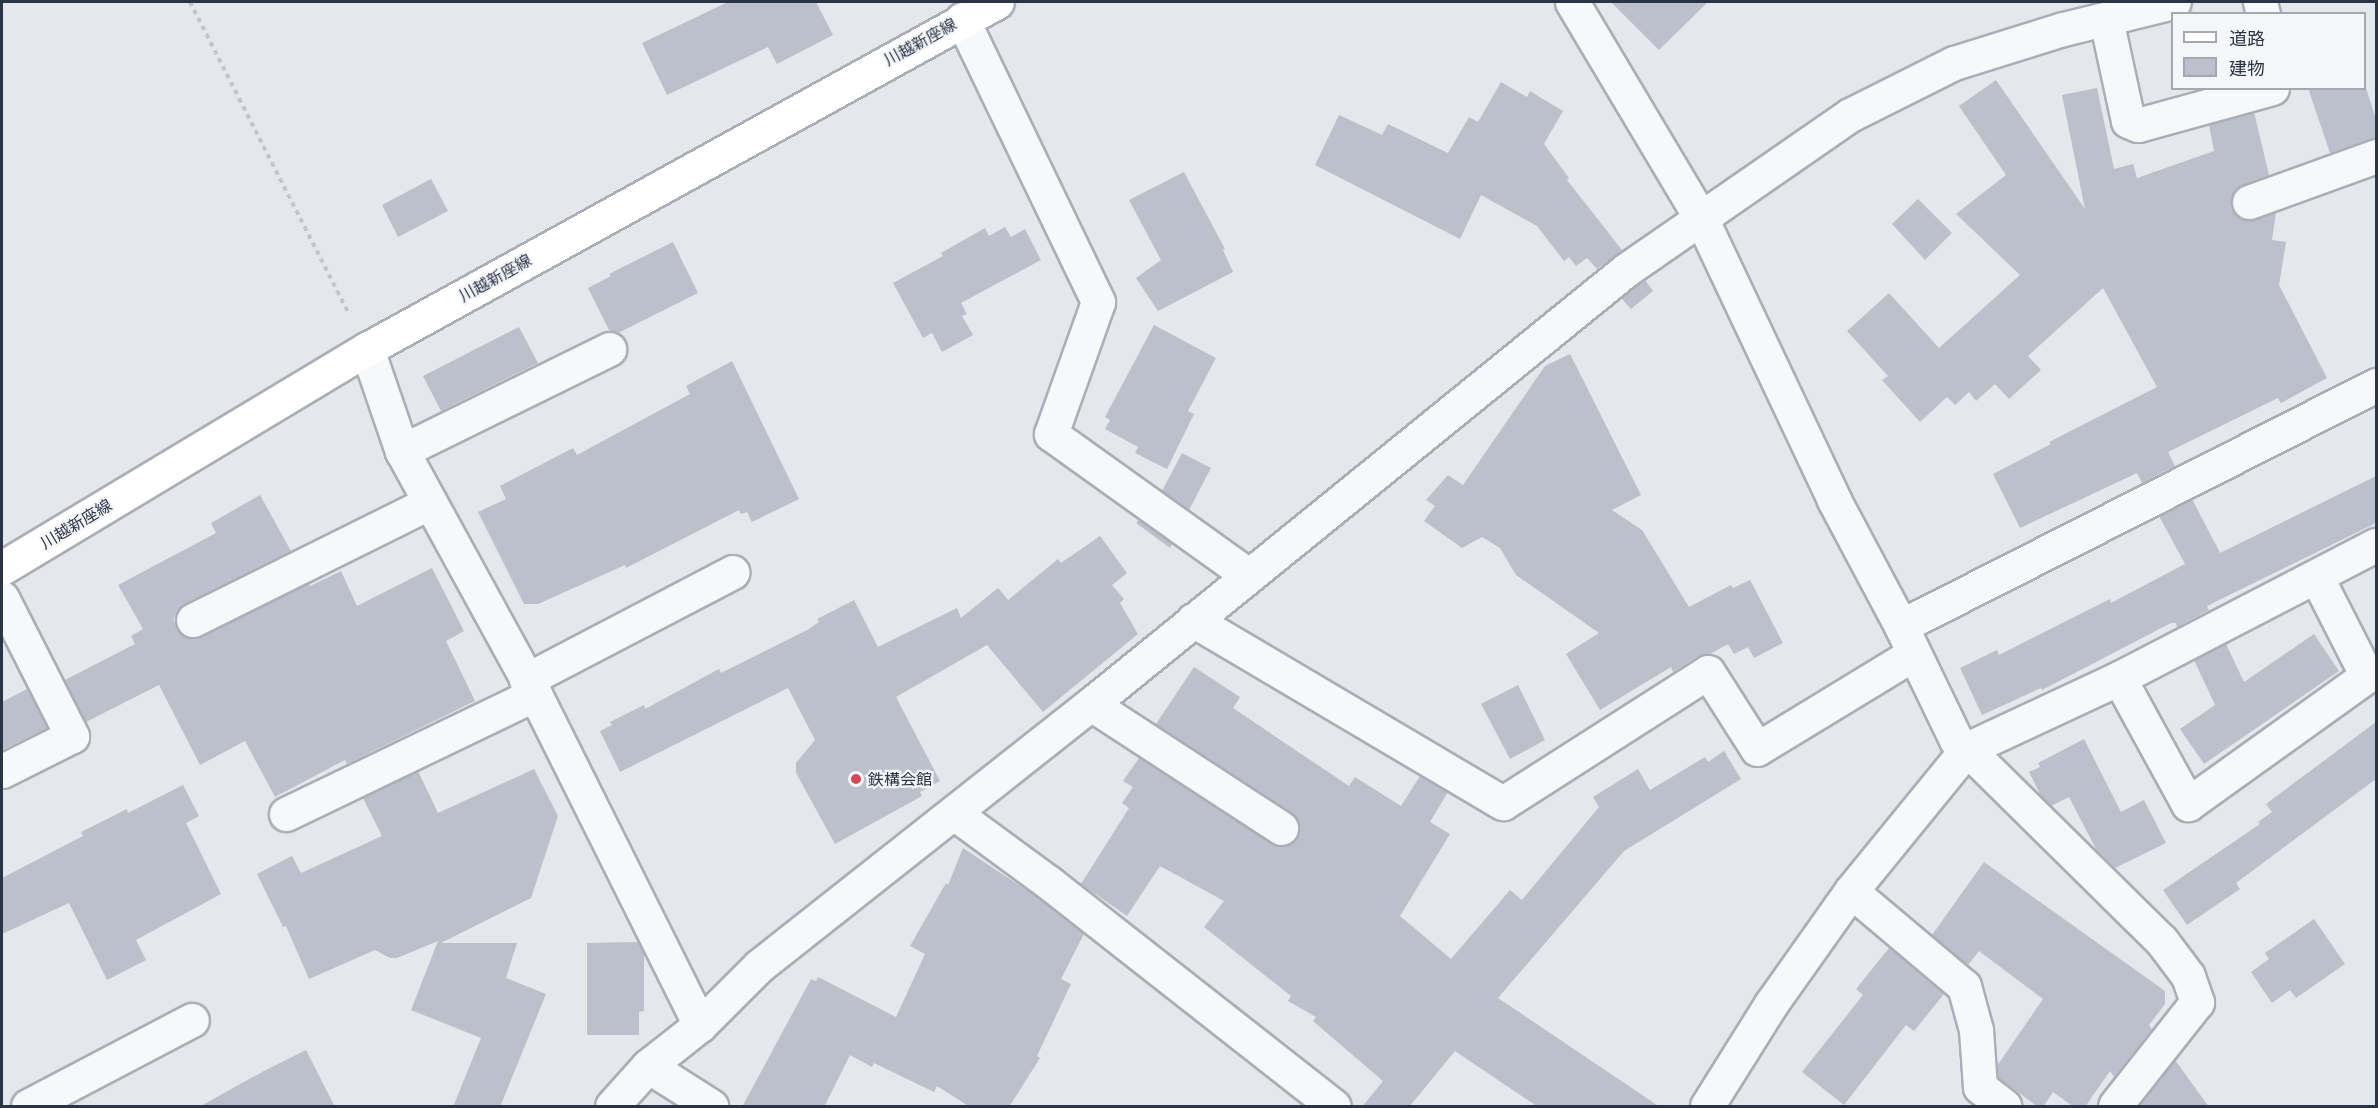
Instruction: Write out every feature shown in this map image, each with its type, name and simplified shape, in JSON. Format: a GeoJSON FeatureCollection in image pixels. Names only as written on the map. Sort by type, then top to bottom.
{"type":"FeatureCollection","features":[{"type":"Feature","properties":{"kind":"main road","name":"川越新座線"},"geometry":{"type":"LineString","coordinates":[[2,568],[367,349],[962,19],[997,2]]}},
{"type":"Feature","properties":{"kind":"street"},"geometry":{"type":"LineString","coordinates":[[1572,2],[1701,218],[1834,500],[1956,740],[2160,940],[2188,976],[2198,1002],[2115,1107]]}},
{"type":"Feature","properties":{"kind":"street"},"geometry":{"type":"LineString","coordinates":[[612,1107],[648,1066],[700,1025],[759,966],[1091,704],[1626,270],[1850,115],[1954,63],[2059,15],[2106,19],[2174,2]]}},
{"type":"Feature","properties":{"kind":"street"},"geometry":{"type":"LineString","coordinates":[[962,19],[1098,303],[1052,434],[1248,575]]}},
{"type":"Feature","properties":{"kind":"street"},"geometry":{"type":"LineString","coordinates":[[2106,19],[2128,121],[2138,125],[2265,90]]}},
{"type":"Feature","properties":{"kind":"street"},"geometry":{"type":"LineString","coordinates":[[2249,202],[2376,156]]}},
{"type":"Feature","properties":{"kind":"street"},"geometry":{"type":"LineString","coordinates":[[367,349],[402,451],[530,687],[700,1025]]}},
{"type":"Feature","properties":{"kind":"street"},"geometry":{"type":"LineString","coordinates":[[402,451],[609,349]]}},
{"type":"Feature","properties":{"kind":"street"},"geometry":{"type":"LineString","coordinates":[[1193,620],[1503,803],[1708,672],[1757,749],[1907,640],[2376,385]]}},
{"type":"Feature","properties":{"kind":"street"},"geometry":{"type":"LineString","coordinates":[[193,620],[429,503]]}},
{"type":"Feature","properties":{"kind":"street"},"geometry":{"type":"LineString","coordinates":[[1707,1107],[1771,1004],[1851,891],[1967,749],[2119,678],[2376,544]]}},
{"type":"Feature","properties":{"kind":"street"},"geometry":{"type":"LineString","coordinates":[[286,814],[530,687],[733,572]]}},
{"type":"Feature","properties":{"kind":"street"},"geometry":{"type":"LineString","coordinates":[[2119,678],[2188,804],[2367,676],[2316,576]]}},
{"type":"Feature","properties":{"kind":"street"},"geometry":{"type":"LineString","coordinates":[[2,598],[72,736],[2,771]]}},
{"type":"Feature","properties":{"kind":"street"},"geometry":{"type":"LineString","coordinates":[[1091,704],[1281,828]]}},
{"type":"Feature","properties":{"kind":"street"},"geometry":{"type":"LineString","coordinates":[[954,813],[1048,882],[1335,1107]]}},
{"type":"Feature","properties":{"kind":"street"},"geometry":{"type":"LineString","coordinates":[[1851,891],[1964,986],[1976,1030],[1980,1087],[2004,1107]]}},
{"type":"Feature","properties":{"kind":"street"},"geometry":{"type":"LineString","coordinates":[[28,1107],[192,1020]]}},
{"type":"Feature","properties":{"kind":"street"},"geometry":{"type":"LineString","coordinates":[[648,1066],[711,1107]]}},
{"type":"Feature","properties":{"kind":"path"},"geometry":{"type":"LineString","coordinates":[[190,2],[367,349]]}},
{"type":"Feature","properties":{"kind":"building"},"geometry":{"type":"Polygon","coordinates":[[[728,2],[816,2],[833,35],[777,64],[768,47],[667,95],[642,43],[728,2]]]}},
{"type":"Feature","properties":{"kind":"building"},"geometry":{"type":"Polygon","coordinates":[[[1611,2],[1708,2],[1659,50],[1611,2]]]}},
{"type":"Feature","properties":{"kind":"building"},"geometry":{"type":"Polygon","coordinates":[[[1996,80],[2085,209],[2062,95],[2097,88],[2114,169],[2133,164],[2137,178],[2214,151],[2209,125],[2254,112],[2269,175],[2235,190],[2231,198],[2231,208],[2237,217],[2246,220],[2276,212],[2272,240],[2286,242],[2279,285],[2327,378],[2281,403],[2278,398],[2168,452],[2175,466],[2142,483],[2137,473],[2020,528],[1993,474],[2051,444],[2049,442],[2157,387],[2103,288],[2028,356],[2041,370],[2009,399],[1995,384],[1976,401],[1969,392],[1955,405],[1947,397],[1920,422],[1882,380],[1888,376],[1847,331],[1889,293],[1939,348],[2020,275],[1956,214],[2006,175],[1959,106],[1996,80]]]}},
{"type":"Feature","properties":{"kind":"building"},"geometry":{"type":"Polygon","coordinates":[[[1501,82],[1527,97],[1530,91],[1563,111],[1544,144],[1569,178],[1567,180],[1622,250],[1597,269],[1587,258],[1576,266],[1569,257],[1564,261],[1537,226],[1481,195],[1460,239],[1315,165],[1339,115],[1382,135],[1388,124],[1448,153],[1469,117],[1478,122],[1501,82]]]}},
{"type":"Feature","properties":{"kind":"building"},"geometry":{"type":"Polygon","coordinates":[[[2366,88],[2376,119],[2376,138],[2330,153],[2309,90],[2366,90],[2366,88]]]}},
{"type":"Feature","properties":{"kind":"building"},"geometry":{"type":"Polygon","coordinates":[[[1184,172],[1225,249],[1223,250],[1233,272],[1158,311],[1136,278],[1161,260],[1129,200],[1184,172]]]}},
{"type":"Feature","properties":{"kind":"building"},"geometry":{"type":"Polygon","coordinates":[[[431,179],[448,211],[398,237],[382,205],[431,179]]]}},
{"type":"Feature","properties":{"kind":"building"},"geometry":{"type":"Polygon","coordinates":[[[1918,199],[1952,233],[1925,260],[1892,224],[1918,199]]]}},
{"type":"Feature","properties":{"kind":"building"},"geometry":{"type":"Polygon","coordinates":[[[1005,227],[1011,237],[1025,229],[1041,260],[961,303],[967,314],[962,316],[973,335],[942,352],[932,333],[923,338],[893,283],[943,256],[941,253],[985,228],[989,236],[1005,227]]]}},
{"type":"Feature","properties":{"kind":"building"},"geometry":{"type":"Polygon","coordinates":[[[673,242],[698,293],[618,333],[609,330],[588,288],[611,276],[609,274],[673,242]]]}},
{"type":"Feature","properties":{"kind":"building"},"geometry":{"type":"Polygon","coordinates":[[[1645,280],[1653,291],[1631,309],[1621,298],[1645,280]]]}},
{"type":"Feature","properties":{"kind":"building"},"geometry":{"type":"Polygon","coordinates":[[[1154,325],[1216,358],[1188,411],[1194,414],[1167,469],[1135,453],[1138,447],[1105,429],[1110,420],[1105,417],[1154,325]]]}},
{"type":"Feature","properties":{"kind":"building"},"geometry":{"type":"Polygon","coordinates":[[[519,327],[538,363],[441,411],[423,376],[519,327]]]}},
{"type":"Feature","properties":{"kind":"building"},"geometry":{"type":"Polygon","coordinates":[[[1570,354],[1641,495],[1612,510],[1642,530],[1689,607],[1731,585],[1733,588],[1750,580],[1783,643],[1754,658],[1748,647],[1734,654],[1728,644],[1710,654],[1698,656],[1673,672],[1671,667],[1600,710],[1566,654],[1599,633],[1516,575],[1500,548],[1482,537],[1462,548],[1424,521],[1435,506],[1426,500],[1448,475],[1463,485],[1545,366],[1570,354]]]}},
{"type":"Feature","properties":{"kind":"building"},"geometry":{"type":"Polygon","coordinates":[[[732,361],[799,499],[752,522],[747,512],[741,514],[739,510],[626,568],[625,565],[538,604],[524,604],[478,512],[506,499],[500,486],[573,448],[577,455],[690,394],[686,386],[732,361]]]}},
{"type":"Feature","properties":{"kind":"building"},"geometry":{"type":"Polygon","coordinates":[[[1182,453],[1211,468],[1189,510],[1162,491],[1182,453]]]}},
{"type":"Feature","properties":{"kind":"building"},"geometry":{"type":"Polygon","coordinates":[[[2376,476],[2376,523],[2207,606],[2209,610],[2177,627],[2176,623],[2171,623],[2042,690],[2041,688],[1982,715],[1960,668],[1997,650],[1999,655],[2110,599],[2111,603],[2185,564],[2159,516],[2192,499],[2220,553],[2376,476]]]}},
{"type":"Feature","properties":{"kind":"building"},"geometry":{"type":"Polygon","coordinates":[[[260,495],[291,551],[184,604],[177,610],[174,619],[176,628],[182,635],[191,639],[201,637],[309,584],[310,586],[341,571],[357,606],[432,568],[464,631],[446,641],[475,701],[347,764],[345,760],[275,797],[245,741],[200,765],[159,685],[86,722],[65,680],[135,644],[131,636],[143,629],[118,585],[216,533],[211,523],[260,495]]]}},
{"type":"Feature","properties":{"kind":"building"},"geometry":{"type":"Polygon","coordinates":[[[1139,520],[1172,544],[1170,548],[1136,523],[1139,520]]]}},
{"type":"Feature","properties":{"kind":"building"},"geometry":{"type":"Polygon","coordinates":[[[1100,536],[1127,573],[1112,585],[1124,599],[1120,603],[1138,634],[1043,712],[987,645],[896,697],[940,781],[920,792],[922,796],[835,844],[796,773],[796,763],[815,740],[788,688],[620,772],[600,731],[612,725],[610,722],[644,705],[645,709],[719,669],[721,673],[807,630],[819,622],[817,619],[854,600],[878,647],[957,608],[961,618],[998,588],[1008,600],[1058,559],[1061,563],[1100,536]]]}},
{"type":"Feature","properties":{"kind":"building"},"geometry":{"type":"Polygon","coordinates":[[[2314,634],[2339,671],[2204,764],[2180,729],[2215,705],[2194,660],[2226,644],[2244,682],[2314,634]]]}},
{"type":"Feature","properties":{"kind":"building"},"geometry":{"type":"Polygon","coordinates":[[[1194,667],[1240,697],[1233,708],[1349,786],[1355,777],[1401,806],[1420,776],[1448,792],[1430,822],[1450,834],[1400,916],[1451,959],[1510,890],[1522,900],[1599,807],[1593,797],[1638,769],[1650,790],[1705,757],[1708,762],[1724,751],[1741,779],[1624,851],[1498,998],[1660,1107],[1538,1107],[1455,1051],[1409,1107],[1362,1107],[1383,1081],[1313,1021],[1316,1017],[1288,1001],[1291,996],[1204,927],[1224,901],[1160,866],[1127,916],[1081,884],[1129,808],[1122,803],[1133,787],[1123,781],[1139,758],[1271,844],[1279,847],[1289,845],[1297,838],[1300,830],[1298,820],[1291,812],[1156,724],[1194,667]]]}},
{"type":"Feature","properties":{"kind":"building"},"geometry":{"type":"Polygon","coordinates":[[[1518,685],[1545,740],[1510,759],[1481,704],[1518,685]]]}},
{"type":"Feature","properties":{"kind":"building"},"geometry":{"type":"Polygon","coordinates":[[[27,689],[47,728],[2,750],[2,702],[27,689]]]}},
{"type":"Feature","properties":{"kind":"building"},"geometry":{"type":"Polygon","coordinates":[[[2376,722],[2376,779],[2236,883],[2240,889],[2187,925],[2163,890],[2260,824],[2258,822],[2272,812],[2266,804],[2376,722]]]}},
{"type":"Feature","properties":{"kind":"building"},"geometry":{"type":"Polygon","coordinates":[[[2084,739],[2121,812],[2144,800],[2166,843],[2115,868],[2096,849],[2069,797],[2051,806],[2041,796],[2029,772],[2040,767],[2038,763],[2084,739]]]}},
{"type":"Feature","properties":{"kind":"building"},"geometry":{"type":"Polygon","coordinates":[[[534,769],[558,816],[531,898],[441,943],[517,943],[506,978],[546,994],[500,1107],[453,1107],[481,1038],[411,1010],[438,941],[397,958],[390,958],[375,950],[309,979],[286,926],[283,927],[257,874],[292,856],[301,873],[382,836],[363,798],[418,771],[438,813],[534,769]]]}},
{"type":"Feature","properties":{"kind":"building"},"geometry":{"type":"Polygon","coordinates":[[[183,785],[199,816],[186,823],[221,894],[136,940],[146,960],[107,980],[69,903],[2,934],[2,878],[83,836],[81,832],[127,809],[128,813],[183,785]]]}},
{"type":"Feature","properties":{"kind":"building"},"geometry":{"type":"Polygon","coordinates":[[[963,848],[1037,897],[1084,934],[1061,979],[1071,984],[1037,1056],[1040,1058],[1009,1107],[970,1107],[937,1086],[934,1092],[874,1063],[872,1067],[850,1055],[824,1107],[742,1107],[811,979],[816,981],[818,977],[896,1017],[925,954],[910,946],[946,883],[948,885],[963,848]]]}},
{"type":"Feature","properties":{"kind":"building"},"geometry":{"type":"Polygon","coordinates":[[[1984,862],[2165,991],[2165,1004],[2149,1025],[2152,1029],[2114,1077],[2110,1071],[2085,1107],[2074,1107],[2053,1092],[2043,1107],[2038,1107],[1998,1077],[1997,1066],[2043,999],[1979,951],[1968,965],[1932,935],[1984,862]]]}},
{"type":"Feature","properties":{"kind":"building"},"geometry":{"type":"Polygon","coordinates":[[[2314,919],[2345,964],[2296,998],[2290,990],[2272,1003],[2251,972],[2269,959],[2265,953],[2314,919]]]}},
{"type":"Feature","properties":{"kind":"building"},"geometry":{"type":"Polygon","coordinates":[[[638,942],[644,954],[644,1011],[639,1012],[639,1035],[587,1035],[587,943],[638,942]]]}},
{"type":"Feature","properties":{"kind":"building"},"geometry":{"type":"Polygon","coordinates":[[[1889,948],[1944,994],[1914,1031],[1906,1025],[1844,1105],[1802,1072],[1863,995],[1856,989],[1889,948]]]}},
{"type":"Feature","properties":{"kind":"building"},"geometry":{"type":"Polygon","coordinates":[[[306,1050],[335,1107],[199,1107],[262,1072],[306,1050]]]}},
{"type":"Feature","properties":{"kind":"building"},"geometry":{"type":"Polygon","coordinates":[[[2175,1060],[2209,1107],[2138,1107],[2175,1060]]]}},
{"type":"Feature","properties":{"kind":"place","name":"鉄構会館"},"geometry":{"type":"Point","coordinates":[856,779]}}]}
